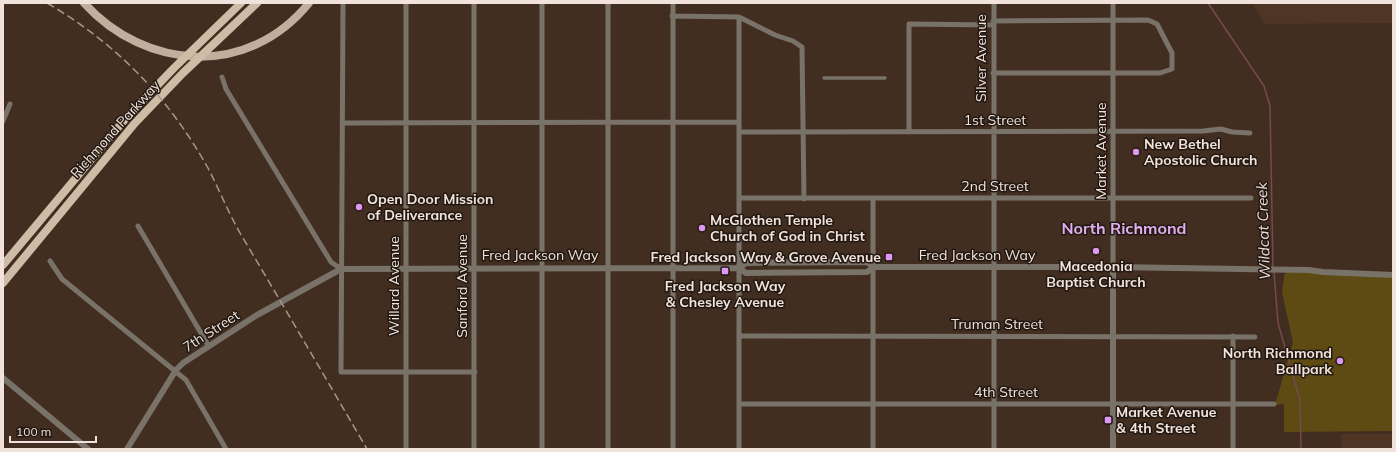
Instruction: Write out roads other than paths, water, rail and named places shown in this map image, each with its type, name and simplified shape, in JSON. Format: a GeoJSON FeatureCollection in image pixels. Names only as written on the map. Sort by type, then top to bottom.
{"type":"FeatureCollection","features":[{"type":"Feature","properties":{"kind":"highway","name":"Richmond Parkway"},"geometry":{"type":"LineString","coordinates":[[3,265],[126,118],[174,68],[241,3]]}},
{"type":"Feature","properties":{"kind":"highway","name":"Richmond Parkway"},"geometry":{"type":"LineString","coordinates":[[3,283],[135,123],[183,73],[257,3]]}},
{"type":"Feature","properties":{"kind":"main road"},"geometry":{"type":"LineString","coordinates":[[84,3],[117,33],[137,44],[171,54],[213,56],[237,53],[263,41],[286,26],[309,3]]}},
{"type":"Feature","properties":{"kind":"street"},"geometry":{"type":"LineString","coordinates":[[343,3],[341,372],[474,372]]}},
{"type":"Feature","properties":{"kind":"street","name":"Willard Avenue"},"geometry":{"type":"LineString","coordinates":[[406,3],[406,449]]}},
{"type":"Feature","properties":{"kind":"street","name":"Sanford Avenue"},"geometry":{"type":"LineString","coordinates":[[474,3],[474,449]]}},
{"type":"Feature","properties":{"kind":"street"},"geometry":{"type":"LineString","coordinates":[[542,3],[542,449]]}},
{"type":"Feature","properties":{"kind":"street"},"geometry":{"type":"LineString","coordinates":[[608,3],[608,449]]}},
{"type":"Feature","properties":{"kind":"street"},"geometry":{"type":"LineString","coordinates":[[672,449],[673,3]]}},
{"type":"Feature","properties":{"kind":"street","name":"Silver Avenue"},"geometry":{"type":"LineString","coordinates":[[994,3],[994,449]]}},
{"type":"Feature","properties":{"kind":"street","name":"Market Avenue"},"geometry":{"type":"LineString","coordinates":[[1113,3],[1113,449]]}},
{"type":"Feature","properties":{"kind":"street"},"geometry":{"type":"LineString","coordinates":[[672,16],[739,17],[775,35],[793,41],[802,47],[804,199]]}},
{"type":"Feature","properties":{"kind":"street"},"geometry":{"type":"LineString","coordinates":[[739,17],[739,449]]}},
{"type":"Feature","properties":{"kind":"street"},"geometry":{"type":"LineString","coordinates":[[909,132],[909,24],[1148,20],[1157,24],[1172,54],[1172,69],[1160,74],[993,73]]}},
{"type":"Feature","properties":{"kind":"street"},"geometry":{"type":"LineString","coordinates":[[222,77],[226,89],[331,262],[341,269]]}},
{"type":"Feature","properties":{"kind":"street"},"geometry":{"type":"LineString","coordinates":[[824,78],[885,78]]}},
{"type":"Feature","properties":{"kind":"street"},"geometry":{"type":"LineString","coordinates":[[3,121],[10,104]]}},
{"type":"Feature","properties":{"kind":"street"},"geometry":{"type":"LineString","coordinates":[[342,123],[739,122]]}},
{"type":"Feature","properties":{"kind":"street","name":"1st Street"},"geometry":{"type":"LineString","coordinates":[[739,132],[1113,132],[1203,131],[1221,129],[1232,132],[1250,133]]}},
{"type":"Feature","properties":{"kind":"street","name":"2nd Street"},"geometry":{"type":"LineString","coordinates":[[739,198],[1251,198]]}},
{"type":"Feature","properties":{"kind":"street"},"geometry":{"type":"LineString","coordinates":[[873,199],[873,449]]}},
{"type":"Feature","properties":{"kind":"street"},"geometry":{"type":"LineString","coordinates":[[138,226],[208,345]]}},
{"type":"Feature","properties":{"kind":"street"},"geometry":{"type":"LineString","coordinates":[[50,261],[62,279],[176,370],[186,380],[226,449]]}},
{"type":"Feature","properties":{"kind":"street","name":"Fred Jackson Way"},"geometry":{"type":"LineString","coordinates":[[739,268],[746,263],[867,262],[874,267],[1282,269],[1393,275]]}},
{"type":"Feature","properties":{"kind":"street","name":"Fred Jackson Way"},"geometry":{"type":"LineString","coordinates":[[341,269],[407,267],[672,267],[739,268],[746,273],[761,273],[867,272],[874,267]]}},
{"type":"Feature","properties":{"kind":"street","name":"7th Street"},"geometry":{"type":"LineString","coordinates":[[127,449],[176,370],[183,363],[208,345],[257,315],[341,269]]}},
{"type":"Feature","properties":{"kind":"street","name":"Truman Street"},"geometry":{"type":"LineString","coordinates":[[739,336],[1255,337]]}},
{"type":"Feature","properties":{"kind":"street"},"geometry":{"type":"LineString","coordinates":[[1233,336],[1233,449]]}},
{"type":"Feature","properties":{"kind":"street"},"geometry":{"type":"LineString","coordinates":[[3,378],[88,449]]}},
{"type":"Feature","properties":{"kind":"street","name":"4th Street"},"geometry":{"type":"LineString","coordinates":[[739,404],[1274,404]]}},
{"type":"Feature","properties":{"kind":"waterway","name":"Wildcat Creek"},"geometry":{"type":"LineString","coordinates":[[1208,3],[1264,86],[1270,106],[1273,268]]}},
{"type":"Feature","properties":{"kind":"waterway","name":"Wildcat Creek"},"geometry":{"type":"LineString","coordinates":[[1274,272],[1278,323],[1300,400],[1301,449]]}},
{"type":"Feature","properties":{"kind":"railway"},"geometry":{"type":"LineString","coordinates":[[47,3],[96,36],[118,55],[139,74],[176,118],[208,168],[240,233],[367,449]]}},
{"type":"Feature","properties":{"kind":"place","name":"New Bethel Apostolic Church"},"geometry":{"type":"Point","coordinates":[1136,152]}},
{"type":"Feature","properties":{"kind":"place","name":"Open Door Mission of Deliverance"},"geometry":{"type":"Point","coordinates":[359,207]}},
{"type":"Feature","properties":{"kind":"place","name":"McGlothen Temple Church of God in Christ"},"geometry":{"type":"Point","coordinates":[702,228]}},
{"type":"Feature","properties":{"kind":"place","name":"Macedonia Baptist Church"},"geometry":{"type":"Point","coordinates":[1096,251]}},
{"type":"Feature","properties":{"kind":"place","name":"Fred Jackson Way & Grove Avenue"},"geometry":{"type":"Point","coordinates":[889,257]}},
{"type":"Feature","properties":{"kind":"place","name":"Fred Jackson Way & Chesley Avenue"},"geometry":{"type":"Point","coordinates":[725,271]}},
{"type":"Feature","properties":{"kind":"place","name":"North Richmond Ballpark"},"geometry":{"type":"Point","coordinates":[1340,361]}},
{"type":"Feature","properties":{"kind":"place","name":"Market Avenue & 4th Street"},"geometry":{"type":"Point","coordinates":[1108,420]}},
{"type":"Feature","properties":{"kind":"district","name":"North Richmond"},"geometry":{"type":"Point","coordinates":[1124,228]}}]}
